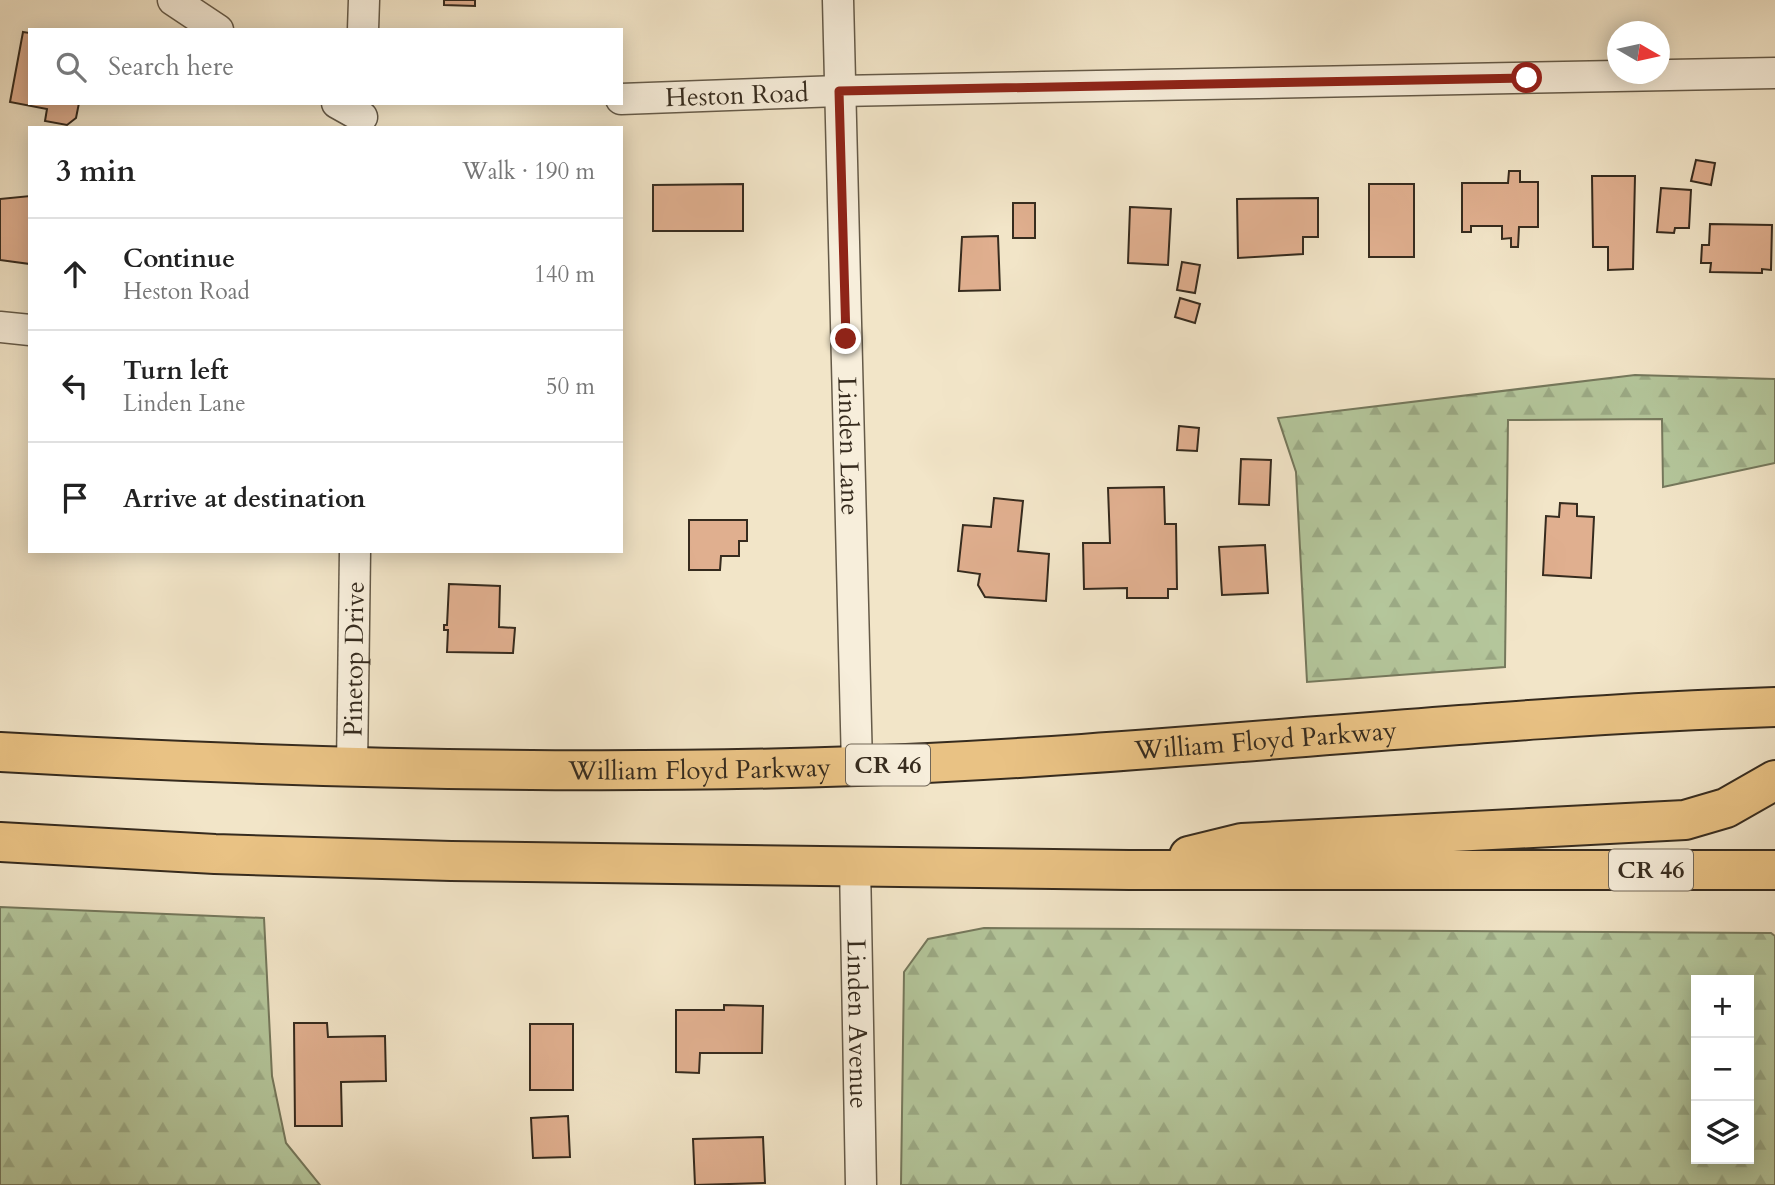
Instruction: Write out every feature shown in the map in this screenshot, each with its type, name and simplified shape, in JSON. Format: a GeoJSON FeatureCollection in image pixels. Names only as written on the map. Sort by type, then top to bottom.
{"type":"FeatureCollection","features":[{"type":"Feature","properties":{"kind":"highway","name":"William Floyd Parkway"},"geometry":{"type":"LineString","coordinates":[[0,752],[352,767],[624,771],[857,766],[1104,753],[1503,720],[1775,707]]}},
{"type":"Feature","properties":{"kind":"highway"},"geometry":{"type":"LineString","coordinates":[[1129,870],[1242,843],[1685,820],[1726,808],[1775,780]]}},
{"type":"Feature","properties":{"kind":"highway","name":"CR 46"},"geometry":{"type":"LineString","coordinates":[[0,842],[438,861],[1129,870],[1775,870]]}},
{"type":"Feature","properties":{"kind":"street"},"geometry":{"type":"LineString","coordinates":[[173,0],[215,28]]}},
{"type":"Feature","properties":{"kind":"street"},"geometry":{"type":"LineString","coordinates":[[363,28],[364,0]]}},
{"type":"Feature","properties":{"kind":"street","name":"Linden Lane"},"geometry":{"type":"LineString","coordinates":[[838,0],[857,766]]}},
{"type":"Feature","properties":{"kind":"street","name":"Heston Road"},"geometry":{"type":"LineString","coordinates":[[623,99],[839,91],[1775,73]]}},
{"type":"Feature","properties":{"kind":"street"},"geometry":{"type":"LineString","coordinates":[[0,327],[28,330]]}},
{"type":"Feature","properties":{"kind":"street","name":"Pinetop Drive"},"geometry":{"type":"LineString","coordinates":[[352,767],[355,553]]}},
{"type":"Feature","properties":{"kind":"street","name":"Linden Avenue"},"geometry":{"type":"LineString","coordinates":[[855,865],[861,1185]]}},
{"type":"Feature","properties":{"kind":"green space"},"geometry":{"type":"Polygon","coordinates":[[[1635,375],[1775,379],[1775,463],[1663,487],[1662,419],[1508,420],[1505,667],[1307,682],[1296,472],[1278,418],[1635,375]]]}},
{"type":"Feature","properties":{"kind":"green space"},"geometry":{"type":"Polygon","coordinates":[[[0,907],[264,918],[272,1076],[286,1143],[320,1185],[0,1185],[0,907]]]}},
{"type":"Feature","properties":{"kind":"green space"},"geometry":{"type":"Polygon","coordinates":[[[984,928],[1771,933],[1775,936],[1775,1185],[901,1185],[904,972],[928,939],[984,928]]]}},
{"type":"Feature","properties":{"kind":"building"},"geometry":{"type":"Polygon","coordinates":[[[444,0],[475,0],[475,6],[444,5],[444,0]]]}},
{"type":"Feature","properties":{"kind":"building"},"geometry":{"type":"Polygon","coordinates":[[[23,32],[28,33],[28,105],[79,105],[76,118],[67,125],[45,121],[47,109],[10,102],[23,32]]]}},
{"type":"Feature","properties":{"kind":"building"},"geometry":{"type":"Polygon","coordinates":[[[1696,160],[1715,163],[1711,185],[1691,181],[1696,160]]]}},
{"type":"Feature","properties":{"kind":"building"},"geometry":{"type":"Polygon","coordinates":[[[1509,171],[1520,171],[1520,182],[1538,182],[1538,227],[1519,227],[1518,247],[1511,247],[1511,238],[1502,239],[1502,226],[1471,226],[1471,232],[1462,232],[1462,183],[1508,183],[1509,171]]]}},
{"type":"Feature","properties":{"kind":"building"},"geometry":{"type":"Polygon","coordinates":[[[1592,176],[1635,176],[1633,269],[1608,270],[1608,247],[1593,247],[1592,176]]]}},
{"type":"Feature","properties":{"kind":"building"},"geometry":{"type":"Polygon","coordinates":[[[743,184],[743,231],[653,231],[653,185],[743,184]]]}},
{"type":"Feature","properties":{"kind":"building"},"geometry":{"type":"Polygon","coordinates":[[[1369,184],[1414,184],[1414,257],[1369,257],[1369,184]]]}},
{"type":"Feature","properties":{"kind":"building"},"geometry":{"type":"Polygon","coordinates":[[[1661,188],[1691,190],[1689,228],[1675,228],[1674,233],[1657,232],[1661,188]]]}},
{"type":"Feature","properties":{"kind":"building"},"geometry":{"type":"Polygon","coordinates":[[[28,196],[28,264],[0,260],[0,199],[28,196]]]}},
{"type":"Feature","properties":{"kind":"building"},"geometry":{"type":"Polygon","coordinates":[[[1318,198],[1318,237],[1303,237],[1303,254],[1238,258],[1237,199],[1318,198]]]}},
{"type":"Feature","properties":{"kind":"building"},"geometry":{"type":"Polygon","coordinates":[[[1013,203],[1035,203],[1035,238],[1013,238],[1013,203]]]}},
{"type":"Feature","properties":{"kind":"building"},"geometry":{"type":"Polygon","coordinates":[[[1130,207],[1171,209],[1168,265],[1128,263],[1130,207]]]}},
{"type":"Feature","properties":{"kind":"building"},"geometry":{"type":"Polygon","coordinates":[[[1710,224],[1772,225],[1771,270],[1762,269],[1762,273],[1710,272],[1711,263],[1701,263],[1702,245],[1709,245],[1710,224]]]}},
{"type":"Feature","properties":{"kind":"building"},"geometry":{"type":"Polygon","coordinates":[[[998,236],[1000,290],[959,291],[962,237],[998,236]]]}},
{"type":"Feature","properties":{"kind":"building"},"geometry":{"type":"Polygon","coordinates":[[[1182,262],[1200,265],[1195,293],[1177,290],[1182,262]]]}},
{"type":"Feature","properties":{"kind":"building"},"geometry":{"type":"Polygon","coordinates":[[[1180,298],[1200,304],[1195,323],[1175,317],[1180,298]]]}},
{"type":"Feature","properties":{"kind":"building"},"geometry":{"type":"Polygon","coordinates":[[[1179,426],[1199,428],[1197,451],[1177,450],[1179,426]]]}},
{"type":"Feature","properties":{"kind":"building"},"geometry":{"type":"Polygon","coordinates":[[[1241,459],[1271,460],[1269,505],[1239,504],[1241,459]]]}},
{"type":"Feature","properties":{"kind":"building"},"geometry":{"type":"Polygon","coordinates":[[[1164,487],[1165,524],[1176,524],[1177,589],[1168,589],[1168,598],[1127,598],[1127,588],[1084,589],[1083,543],[1110,543],[1108,488],[1164,487]]]}},
{"type":"Feature","properties":{"kind":"building"},"geometry":{"type":"Polygon","coordinates":[[[994,498],[1023,501],[1018,551],[1049,554],[1046,601],[985,597],[978,585],[980,574],[958,571],[963,525],[991,527],[994,498]]]}},
{"type":"Feature","properties":{"kind":"building"},"geometry":{"type":"Polygon","coordinates":[[[1560,503],[1577,504],[1577,516],[1594,517],[1591,578],[1543,575],[1546,516],[1559,517],[1560,503]]]}},
{"type":"Feature","properties":{"kind":"building"},"geometry":{"type":"Polygon","coordinates":[[[689,520],[747,520],[747,541],[739,541],[739,556],[721,556],[720,570],[689,570],[689,520]]]}},
{"type":"Feature","properties":{"kind":"building"},"geometry":{"type":"Polygon","coordinates":[[[1265,545],[1268,593],[1222,595],[1219,547],[1265,545]]]}},
{"type":"Feature","properties":{"kind":"building"},"geometry":{"type":"Polygon","coordinates":[[[449,584],[500,586],[499,627],[515,628],[513,653],[447,652],[448,630],[444,630],[444,625],[447,625],[449,584]]]}},
{"type":"Feature","properties":{"kind":"building"},"geometry":{"type":"Polygon","coordinates":[[[724,1005],[763,1006],[762,1053],[700,1053],[699,1073],[676,1072],[676,1010],[724,1010],[724,1005]]]}},
{"type":"Feature","properties":{"kind":"building"},"geometry":{"type":"Polygon","coordinates":[[[294,1023],[327,1023],[328,1037],[385,1036],[386,1081],[341,1082],[342,1126],[295,1126],[294,1023]]]}},
{"type":"Feature","properties":{"kind":"building"},"geometry":{"type":"Polygon","coordinates":[[[530,1024],[573,1024],[573,1090],[530,1090],[530,1024]]]}},
{"type":"Feature","properties":{"kind":"building"},"geometry":{"type":"Polygon","coordinates":[[[568,1116],[570,1157],[533,1158],[531,1118],[568,1116]]]}},
{"type":"Feature","properties":{"kind":"building"},"geometry":{"type":"Polygon","coordinates":[[[763,1137],[765,1183],[695,1185],[693,1139],[763,1137]]]}},
{"type":"Feature","properties":{"kind":"route"},"geometry":{"type":"LineString","coordinates":[[846,339],[839,91],[1527,78]]}}]}
